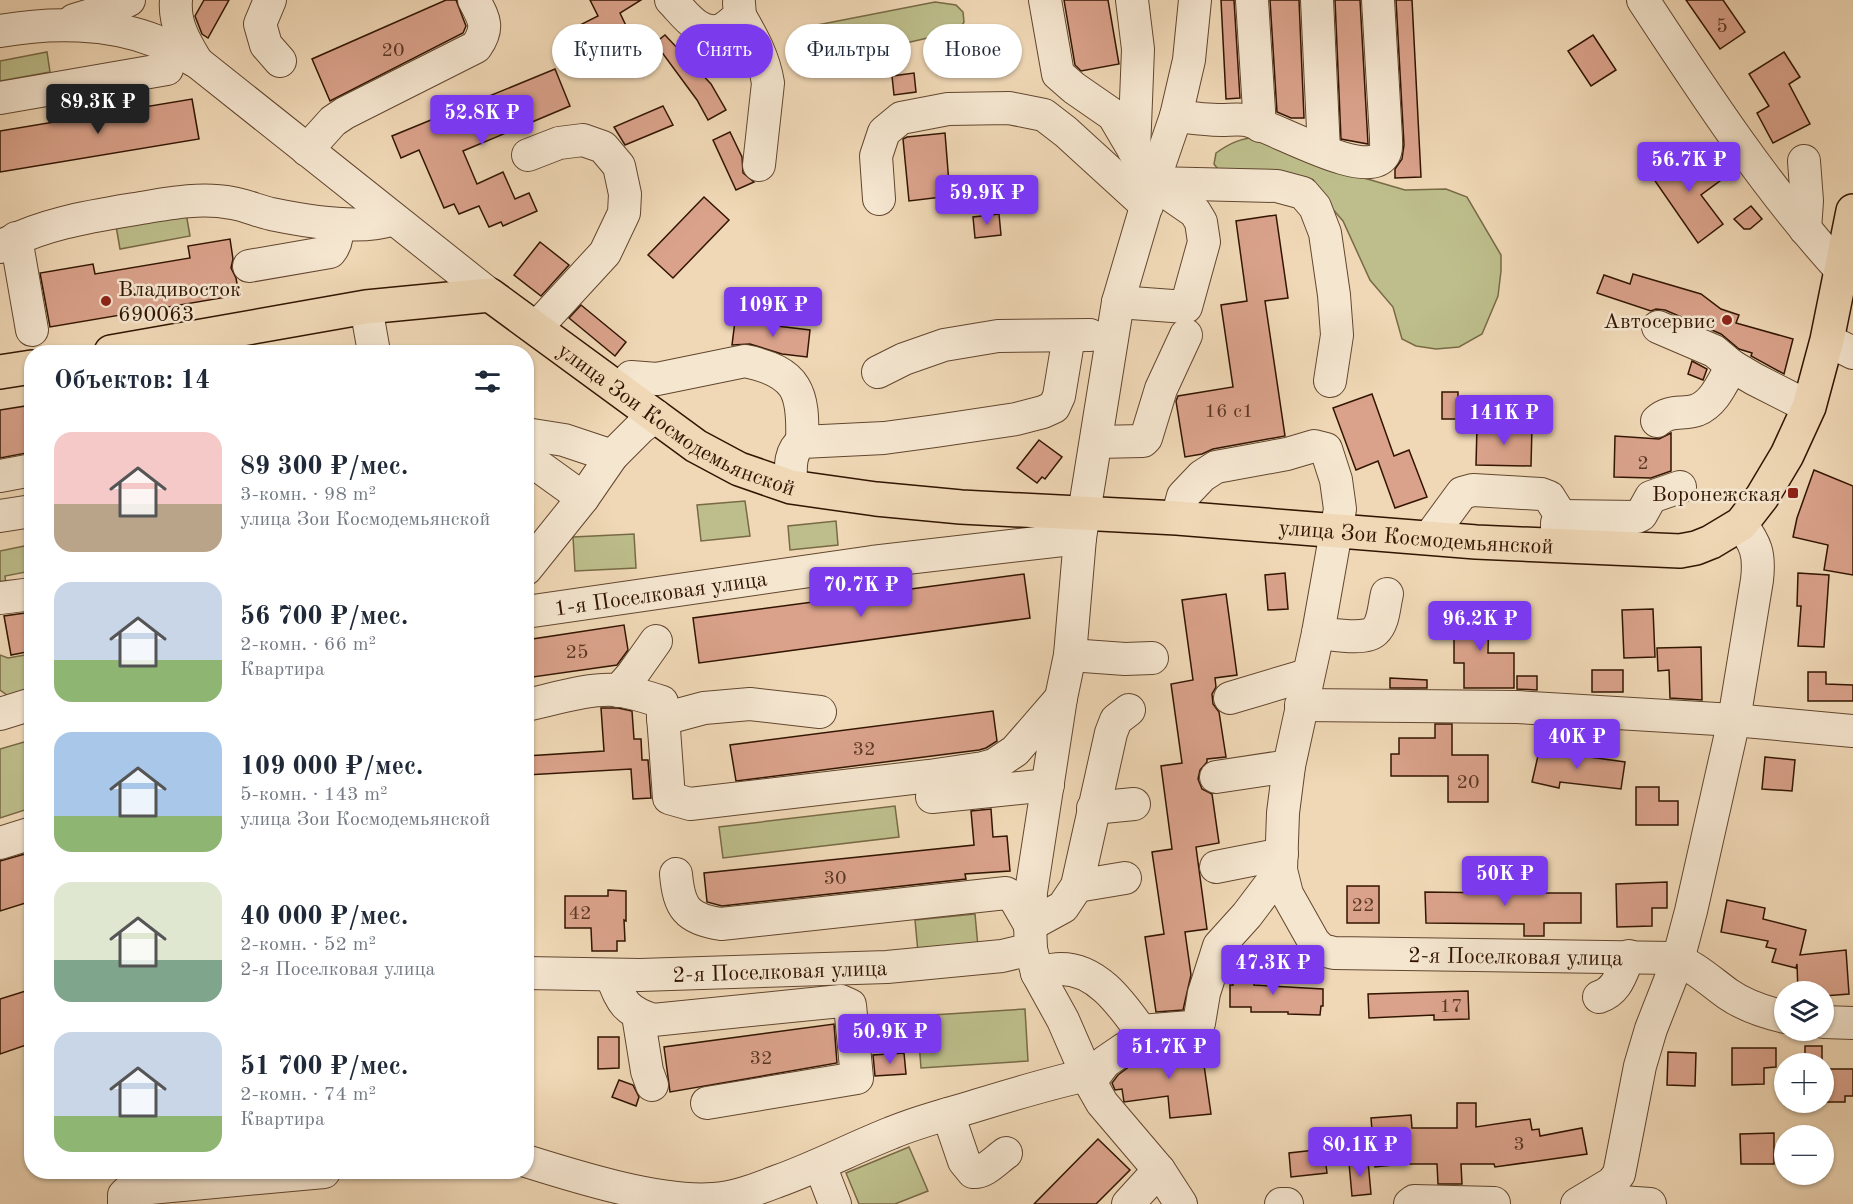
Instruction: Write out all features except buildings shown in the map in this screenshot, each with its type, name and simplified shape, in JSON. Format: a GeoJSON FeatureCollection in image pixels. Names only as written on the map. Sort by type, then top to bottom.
{"type":"FeatureCollection","features":[{"type":"Feature","properties":{"kind":"main road"},"geometry":{"type":"LineString","coordinates":[[1741,524],[1752,512],[1774,477],[1840,346],[1841,270],[1853,211]]}},
{"type":"Feature","properties":{"kind":"main road","name":"улица Зои Космодемьянской"},"geometry":{"type":"LineString","coordinates":[[490,295],[696,446],[739,469],[791,487],[876,499],[961,507],[1082,526],[1177,518],[1429,538],[1559,531],[1680,551],[1711,542],[1741,524]]}},
{"type":"Feature","properties":{"kind":"main road"},"geometry":{"type":"LineString","coordinates":[[171,345],[366,307],[490,295]]}},
{"type":"Feature","properties":{"kind":"main road"},"geometry":{"type":"LineString","coordinates":[[0,372],[24,368]]}},
{"type":"Feature","properties":{"kind":"street"},"geometry":{"type":"LineString","coordinates":[[58,25],[111,9],[129,0]]}},
{"type":"Feature","properties":{"kind":"street"},"geometry":{"type":"LineString","coordinates":[[176,0],[175,9],[182,36],[197,62]]}},
{"type":"Feature","properties":{"kind":"street"},"geometry":{"type":"LineString","coordinates":[[270,0],[260,24],[266,45],[280,61]]}},
{"type":"Feature","properties":{"kind":"street"},"geometry":{"type":"LineString","coordinates":[[307,150],[333,121],[345,113],[476,47],[483,37],[485,28],[484,20],[474,0]]}},
{"type":"Feature","properties":{"kind":"street"},"geometry":{"type":"LineString","coordinates":[[671,0],[699,28],[710,32],[722,29],[740,5],[756,42],[768,83],[759,165]]}},
{"type":"Feature","properties":{"kind":"street"},"geometry":{"type":"LineString","coordinates":[[1045,0],[1058,74],[1113,115],[1134,151],[1150,195]]}},
{"type":"Feature","properties":{"kind":"street"},"geometry":{"type":"LineString","coordinates":[[1132,0],[1138,49],[1134,151]]}},
{"type":"Feature","properties":{"kind":"street"},"geometry":{"type":"LineString","coordinates":[[1033,949],[1031,892],[1060,698],[1070,655],[1082,526],[1112,337],[1118,302],[1176,116],[1189,60],[1195,0]]}},
{"type":"Feature","properties":{"kind":"street"},"geometry":{"type":"LineString","coordinates":[[1252,0],[1260,126]]}},
{"type":"Feature","properties":{"kind":"street"},"geometry":{"type":"LineString","coordinates":[[1317,0],[1323,151]]}},
{"type":"Feature","properties":{"kind":"street"},"geometry":{"type":"LineString","coordinates":[[1176,116],[1246,120],[1323,151],[1358,162],[1371,162],[1383,156],[1386,151],[1378,0]]}},
{"type":"Feature","properties":{"kind":"street"},"geometry":{"type":"LineString","coordinates":[[1643,0],[1762,174],[1841,270]]}},
{"type":"Feature","properties":{"kind":"street"},"geometry":{"type":"LineString","coordinates":[[0,31],[58,25],[116,30],[155,41],[197,62],[490,295]]}},
{"type":"Feature","properties":{"kind":"street"},"geometry":{"type":"LineString","coordinates":[[0,98],[167,69]]}},
{"type":"Feature","properties":{"kind":"street"},"geometry":{"type":"LineString","coordinates":[[879,199],[876,156],[884,132],[901,118],[948,109],[1009,108],[1044,115],[1150,195],[1195,212],[1201,222],[1204,242],[1193,328],[1161,389],[1146,438],[1143,441],[1096,442]]}},
{"type":"Feature","properties":{"kind":"street"},"geometry":{"type":"LineString","coordinates":[[528,155],[558,143],[583,140],[603,147],[619,166],[625,194],[624,213],[605,253],[536,328]]}},
{"type":"Feature","properties":{"kind":"street"},"geometry":{"type":"LineString","coordinates":[[1804,160],[1807,201],[1805,229]]}},
{"type":"Feature","properties":{"kind":"street"},"geometry":{"type":"LineString","coordinates":[[1150,195],[1277,186],[1303,193],[1315,207],[1325,233],[1334,294],[1337,335],[1330,381]]}},
{"type":"Feature","properties":{"kind":"street"},"geometry":{"type":"LineString","coordinates":[[32,330],[8,243],[45,228],[97,215],[192,201],[231,202],[272,214],[335,224],[380,224],[393,219]]}},
{"type":"Feature","properties":{"kind":"street"},"geometry":{"type":"LineString","coordinates":[[249,266],[330,252],[336,245],[338,237],[335,224]]}},
{"type":"Feature","properties":{"kind":"street"},"geometry":{"type":"LineString","coordinates":[[1118,302],[1193,328]]}},
{"type":"Feature","properties":{"kind":"street"},"geometry":{"type":"LineString","coordinates":[[366,307],[373,345]]}},
{"type":"Feature","properties":{"kind":"street"},"geometry":{"type":"LineString","coordinates":[[1658,327],[1714,351],[1732,366],[1764,385],[1809,406]]}},
{"type":"Feature","properties":{"kind":"street"},"geometry":{"type":"LineString","coordinates":[[878,372],[904,359],[944,345],[998,336],[1085,334],[1112,337]]}},
{"type":"Feature","properties":{"kind":"street"},"geometry":{"type":"LineString","coordinates":[[791,487],[793,453],[795,447],[802,442],[884,438],[936,431],[1016,419],[1054,407],[1059,396],[1069,336]]}},
{"type":"Feature","properties":{"kind":"street"},"geometry":{"type":"LineString","coordinates":[[621,389],[631,377],[657,379],[745,361],[757,364],[781,373],[790,381],[801,400],[802,442]]}},
{"type":"Feature","properties":{"kind":"street"},"geometry":{"type":"LineString","coordinates":[[1657,421],[1664,415],[1696,410],[1709,402],[1732,366]]}},
{"type":"Feature","properties":{"kind":"street"},"geometry":{"type":"LineString","coordinates":[[534,553],[583,498],[612,456],[641,427],[656,416]]}},
{"type":"Feature","properties":{"kind":"street"},"geometry":{"type":"LineString","coordinates":[[534,435],[564,440],[612,456]]}},
{"type":"Feature","properties":{"kind":"street"},"geometry":{"type":"LineString","coordinates":[[1177,518],[1183,496],[1202,476],[1216,467],[1287,454],[1314,446],[1326,449],[1336,480],[1340,509],[1318,633],[1289,766],[1283,813],[1283,872],[1252,935],[1235,959]]}},
{"type":"Feature","properties":{"kind":"street"},"geometry":{"type":"LineString","coordinates":[[534,463],[583,498]]}},
{"type":"Feature","properties":{"kind":"street"},"geometry":{"type":"LineString","coordinates":[[0,476],[24,472]]}},
{"type":"Feature","properties":{"kind":"street"},"geometry":{"type":"LineString","coordinates":[[1429,538],[1462,493],[1473,490],[1541,494],[1549,497],[1559,531],[1637,518],[1651,497],[1680,487]]}},
{"type":"Feature","properties":{"kind":"street"},"geometry":{"type":"LineString","coordinates":[[0,516],[24,512]]}},
{"type":"Feature","properties":{"kind":"street"},"geometry":{"type":"LineString","coordinates":[[1577,1204],[1626,1198],[1619,1174],[1640,1066],[1651,1029],[1678,960],[1734,720],[1759,566],[1755,542],[1741,524]]}},
{"type":"Feature","properties":{"kind":"street","name":"1-я Поселковая улица"},"geometry":{"type":"LineString","coordinates":[[534,611],[872,562],[1082,526]]}},
{"type":"Feature","properties":{"kind":"street"},"geometry":{"type":"LineString","coordinates":[[618,691],[657,647],[652,593]]}},
{"type":"Feature","properties":{"kind":"street"},"geometry":{"type":"LineString","coordinates":[[1318,633],[1364,636],[1375,632],[1380,624],[1387,594]]}},
{"type":"Feature","properties":{"kind":"street"},"geometry":{"type":"LineString","coordinates":[[0,598],[24,595]]}},
{"type":"Feature","properties":{"kind":"street"},"geometry":{"type":"LineString","coordinates":[[1070,655],[1125,659],[1152,658]]}},
{"type":"Feature","properties":{"kind":"street"},"geometry":{"type":"LineString","coordinates":[[1230,698],[1307,675]]}},
{"type":"Feature","properties":{"kind":"street"},"geometry":{"type":"LineString","coordinates":[[534,703],[591,692],[618,691],[638,694],[662,702],[669,798],[690,804],[928,776],[994,765],[1015,751],[1060,698]]}},
{"type":"Feature","properties":{"kind":"street"},"geometry":{"type":"LineString","coordinates":[[663,719],[704,708],[750,704],[820,712]]}},
{"type":"Feature","properties":{"kind":"street"},"geometry":{"type":"LineString","coordinates":[[1301,705],[1517,707],[1734,720],[1853,731]]}},
{"type":"Feature","properties":{"kind":"street"},"geometry":{"type":"LineString","coordinates":[[1033,949],[1077,886],[1111,734],[1116,720],[1129,710]]}},
{"type":"Feature","properties":{"kind":"street"},"geometry":{"type":"LineString","coordinates":[[1216,777],[1289,766]]}},
{"type":"Feature","properties":{"kind":"street"},"geometry":{"type":"LineString","coordinates":[[932,797],[1048,785]]}},
{"type":"Feature","properties":{"kind":"street"},"geometry":{"type":"LineString","coordinates":[[1093,808],[1134,804]]}},
{"type":"Feature","properties":{"kind":"street"},"geometry":{"type":"LineString","coordinates":[[0,843],[24,836]]}},
{"type":"Feature","properties":{"kind":"street"},"geometry":{"type":"LineString","coordinates":[[1216,867],[1283,872]]}},
{"type":"Feature","properties":{"kind":"street"},"geometry":{"type":"LineString","coordinates":[[1033,949],[1065,969],[1089,977],[1107,989],[1124,1007],[1141,1031],[1190,1027],[1199,1023],[1206,983],[1219,946],[1283,872]]}},
{"type":"Feature","properties":{"kind":"street","name":"2-я Поселковая улица"},"geometry":{"type":"LineString","coordinates":[[1283,872],[1314,942],[1322,950],[1334,953],[1660,957],[1678,960],[1749,1006],[1774,1014]]}},
{"type":"Feature","properties":{"kind":"street"},"geometry":{"type":"LineString","coordinates":[[676,874],[679,895],[692,916],[705,922],[721,924],[1006,893],[1016,899],[1033,949],[1102,1103],[1159,1170],[1181,1204]]}},
{"type":"Feature","properties":{"kind":"street"},"geometry":{"type":"LineString","coordinates":[[1077,886],[1125,878]]}},
{"type":"Feature","properties":{"kind":"street","name":"2-я Поселковая улица"},"geometry":{"type":"LineString","coordinates":[[534,973],[611,975],[887,967],[1002,956],[1033,949]]}},
{"type":"Feature","properties":{"kind":"street"},"geometry":{"type":"LineString","coordinates":[[1599,997],[1609,994],[1616,986],[1629,956]]}},
{"type":"Feature","properties":{"kind":"street"},"geometry":{"type":"LineString","coordinates":[[611,975],[623,1003],[638,1015],[653,1020],[841,1001],[850,1005],[857,1078],[707,1103]]}},
{"type":"Feature","properties":{"kind":"street"},"geometry":{"type":"LineString","coordinates":[[638,1015],[647,1071],[652,1084]]}},
{"type":"Feature","properties":{"kind":"street"},"geometry":{"type":"LineString","coordinates":[[1834,1022],[1853,1023]]}},
{"type":"Feature","properties":{"kind":"street"},"geometry":{"type":"LineString","coordinates":[[534,1163],[609,1184],[685,1200],[714,1200],[748,1192],[820,1165],[892,1132],[1052,1083],[1089,1078],[1105,1062],[1124,1049]]}},
{"type":"Feature","properties":{"kind":"street"},"geometry":{"type":"LineString","coordinates":[[948,1114],[964,1161],[973,1172],[978,1173],[1006,1153]]}},
{"type":"Feature","properties":{"kind":"street"},"geometry":{"type":"LineString","coordinates":[[820,1165],[835,1204]]}},
{"type":"Feature","properties":{"kind":"street"},"geometry":{"type":"LineString","coordinates":[[1128,1204],[1159,1170]]}},
{"type":"Feature","properties":{"kind":"street"},"geometry":{"type":"LineString","coordinates":[[131,1199],[274,1179]]}},
{"type":"Feature","properties":{"kind":"street"},"geometry":{"type":"LineString","coordinates":[[1410,1204],[1414,1201],[1494,1203]]}},
{"type":"Feature","properties":{"kind":"street"},"geometry":{"type":"LineString","coordinates":[[1281,1204],[1287,1203]]}},
{"type":"Feature","properties":{"kind":"green space"},"geometry":{"type":"Polygon","coordinates":[[[935,2],[956,5],[963,12],[964,22],[963,24],[923,24],[923,39],[911,42],[911,24],[822,24],[935,2]]]}},
{"type":"Feature","properties":{"kind":"green space"},"geometry":{"type":"Polygon","coordinates":[[[47,52],[50,72],[0,81],[0,61],[47,52]]]}},
{"type":"Feature","properties":{"kind":"green space"},"geometry":{"type":"Polygon","coordinates":[[[1259,137],[1325,160],[1364,178],[1405,190],[1446,189],[1467,197],[1501,255],[1498,296],[1482,334],[1459,347],[1436,349],[1416,346],[1402,339],[1393,307],[1370,280],[1343,221],[1323,198],[1220,172],[1214,164],[1216,153],[1226,146],[1241,140],[1259,137]]]}},
{"type":"Feature","properties":{"kind":"green space"},"geometry":{"type":"Polygon","coordinates":[[[186,213],[190,236],[120,249],[116,226],[186,213]]]}},
{"type":"Feature","properties":{"kind":"green space"},"geometry":{"type":"Polygon","coordinates":[[[745,501],[750,536],[701,541],[697,505],[745,501]]]}},
{"type":"Feature","properties":{"kind":"green space"},"geometry":{"type":"Polygon","coordinates":[[[836,521],[838,545],[790,550],[788,526],[836,521]]]}},
{"type":"Feature","properties":{"kind":"green space"},"geometry":{"type":"Polygon","coordinates":[[[634,534],[636,568],[575,571],[573,537],[634,534]]]}},
{"type":"Feature","properties":{"kind":"green space"},"geometry":{"type":"Polygon","coordinates":[[[24,546],[24,572],[5,576],[6,584],[0,592],[0,551],[24,546]]]}},
{"type":"Feature","properties":{"kind":"green space"},"geometry":{"type":"Polygon","coordinates":[[[0,655],[8,658],[24,655],[24,697],[7,695],[0,690],[0,655]]]}},
{"type":"Feature","properties":{"kind":"green space"},"geometry":{"type":"Polygon","coordinates":[[[24,742],[24,810],[0,818],[0,749],[24,742]]]}},
{"type":"Feature","properties":{"kind":"green space"},"geometry":{"type":"Polygon","coordinates":[[[895,806],[899,837],[723,858],[719,827],[895,806]]]}},
{"type":"Feature","properties":{"kind":"green space"},"geometry":{"type":"Polygon","coordinates":[[[975,914],[978,947],[918,952],[915,920],[975,914]]]}},
{"type":"Feature","properties":{"kind":"green space"},"geometry":{"type":"Polygon","coordinates":[[[1025,1009],[1028,1061],[921,1068],[917,1016],[1025,1009]]]}},
{"type":"Feature","properties":{"kind":"green space"},"geometry":{"type":"Polygon","coordinates":[[[909,1147],[928,1191],[895,1204],[859,1204],[846,1173],[909,1147]]]}},
{"type":"Feature","properties":{"kind":"place","name":"Владивосток 690063"},"geometry":{"type":"Point","coordinates":[106,301]}},
{"type":"Feature","properties":{"kind":"place","name":"Автосервис"},"geometry":{"type":"Point","coordinates":[1727,320]}},
{"type":"Feature","properties":{"kind":"place","name":"Воронежская"},"geometry":{"type":"Point","coordinates":[1793,493]}}]}
